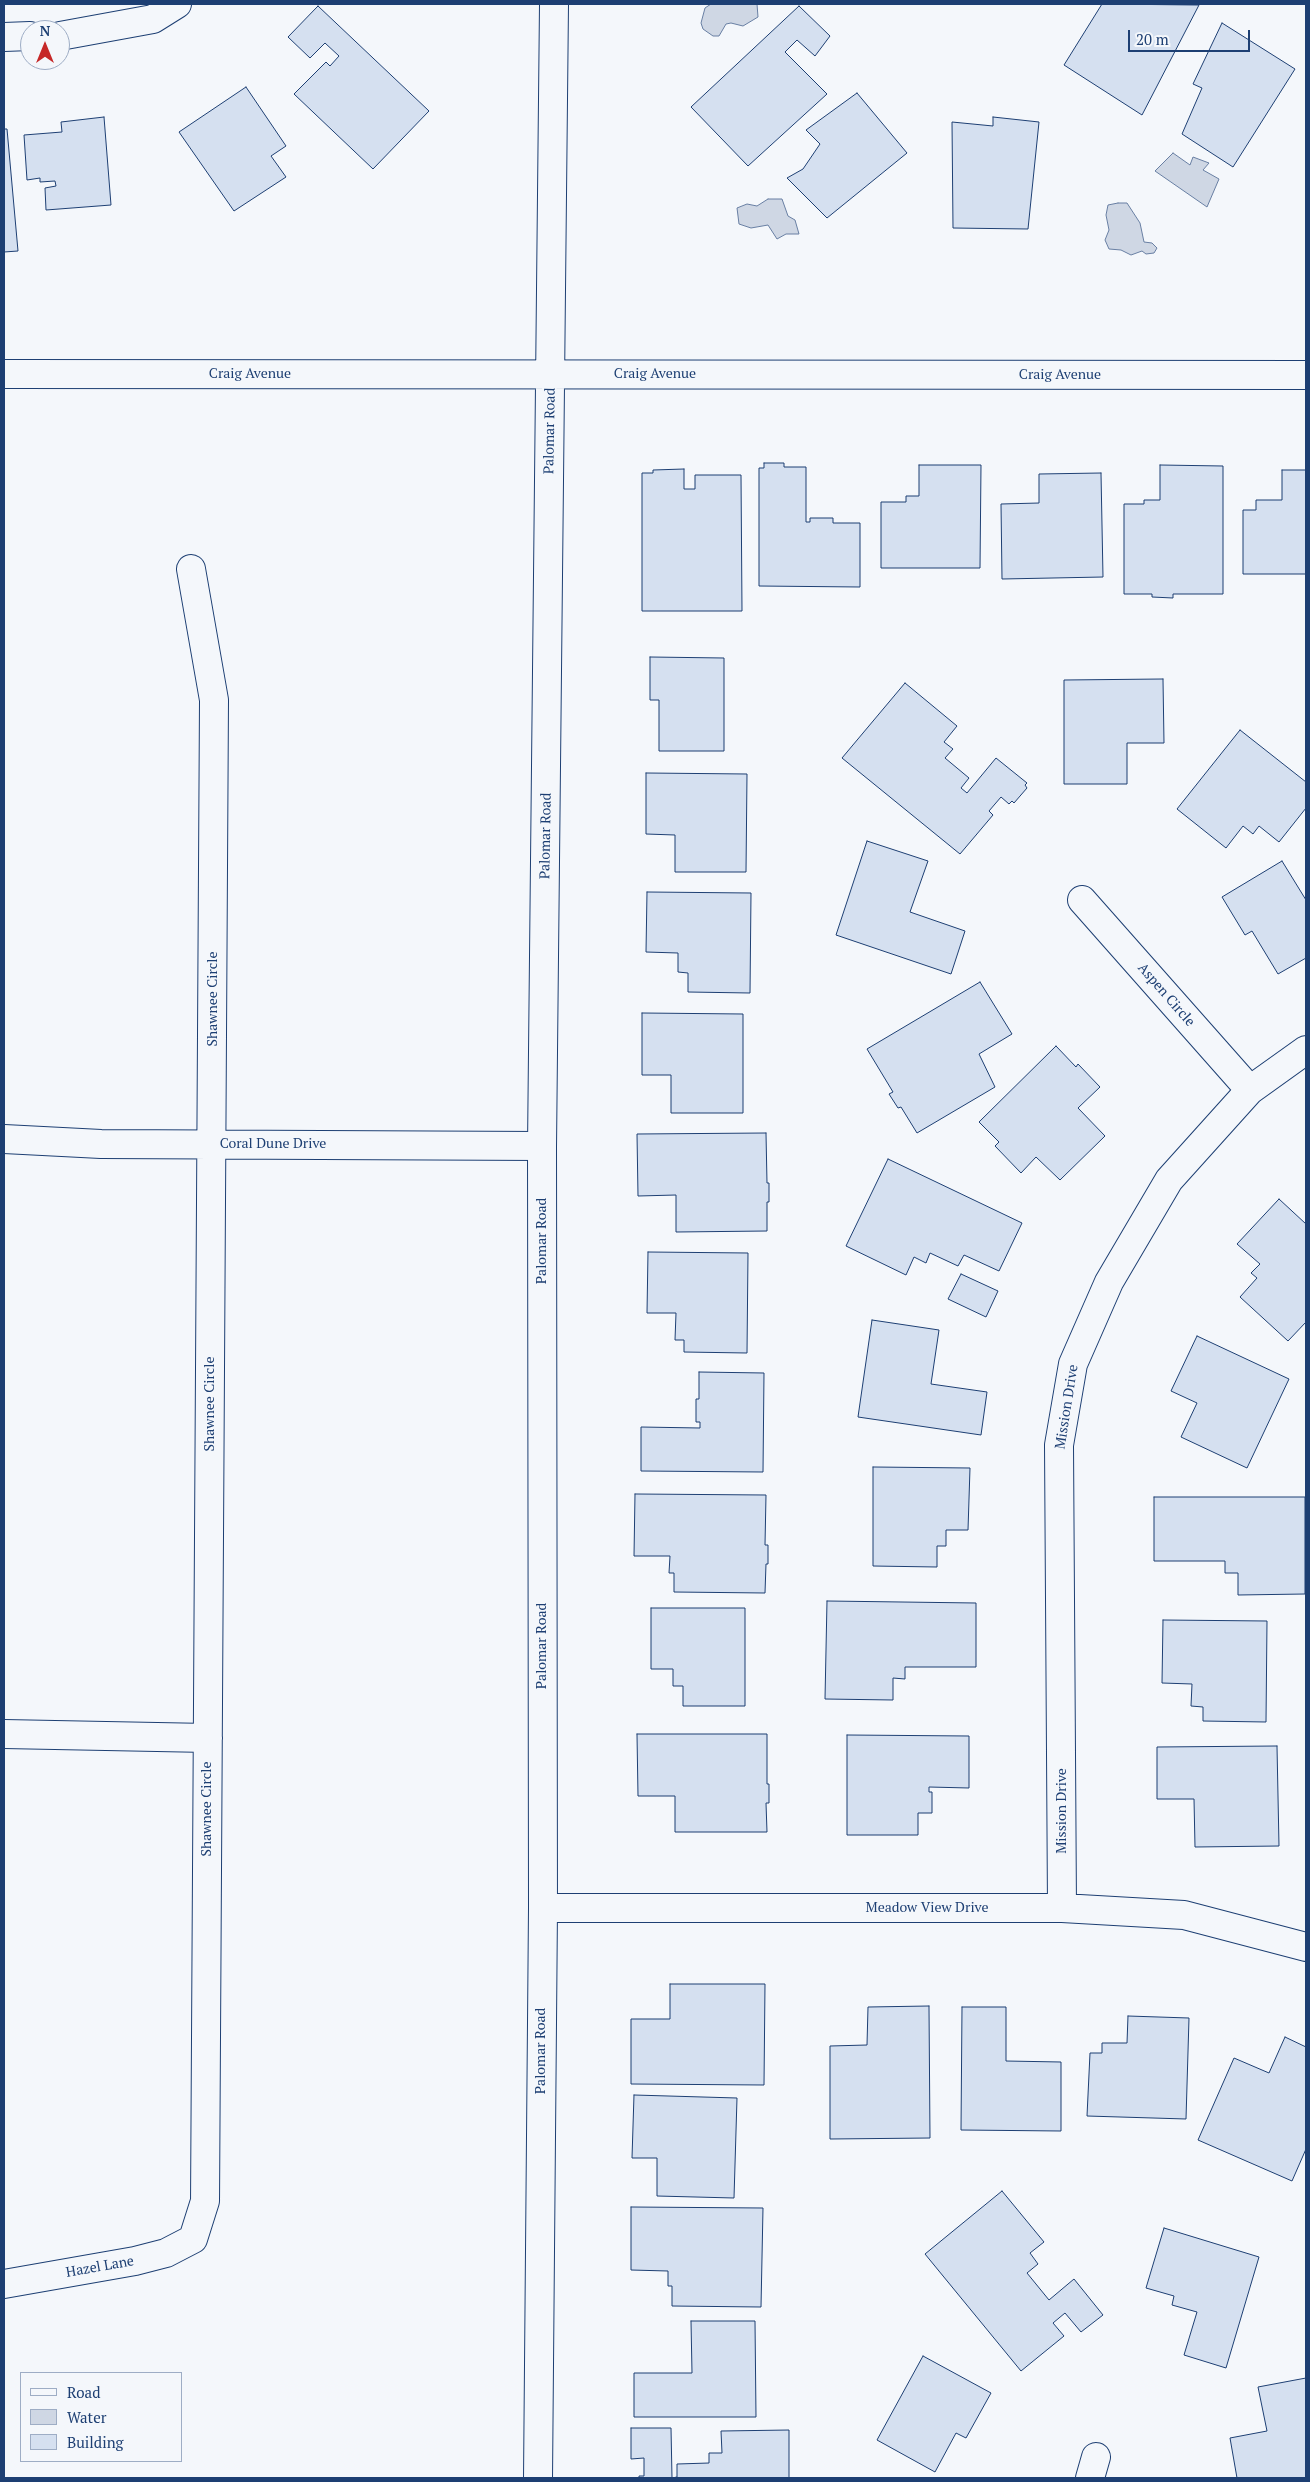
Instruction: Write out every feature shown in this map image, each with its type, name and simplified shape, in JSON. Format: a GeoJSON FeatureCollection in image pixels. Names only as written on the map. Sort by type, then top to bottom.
{"type":"FeatureCollection","features":[{"type":"Feature","properties":{"kind":"street"},"geometry":{"type":"LineString","coordinates":[[70,34],[153,19],[177,4]]}},
{"type":"Feature","properties":{"kind":"street","name":"Palomar Road"},"geometry":{"type":"LineString","coordinates":[[538,2478],[542,1908],[542,1146],[554,4]]}},
{"type":"Feature","properties":{"kind":"street"},"geometry":{"type":"LineString","coordinates":[[4,37],[20,36]]}},
{"type":"Feature","properties":{"kind":"street","name":"Craig Avenue"},"geometry":{"type":"LineString","coordinates":[[4,374],[1306,375]]}},
{"type":"Feature","properties":{"kind":"street","name":"Shawnee Circle"},"geometry":{"type":"LineString","coordinates":[[191,569],[214,700],[205,2201],[193,2239]]}},
{"type":"Feature","properties":{"kind":"street","name":"Aspen Circle"},"geometry":{"type":"LineString","coordinates":[[1082,900],[1250,1090]]}},
{"type":"Feature","properties":{"kind":"street","name":"Mission Drive"},"geometry":{"type":"LineString","coordinates":[[1062,1908],[1059,1445],[1073,1364],[1109,1282],[1169,1180],[1250,1090],[1306,1050]]}},
{"type":"Feature","properties":{"kind":"street","name":"Coral Dune Drive"},"geometry":{"type":"LineString","coordinates":[[4,1139],[101,1144],[542,1146]]}},
{"type":"Feature","properties":{"kind":"street"},"geometry":{"type":"LineString","coordinates":[[4,1734],[208,1738]]}},
{"type":"Feature","properties":{"kind":"street","name":"Meadow View Drive"},"geometry":{"type":"LineString","coordinates":[[542,1908],[1062,1908],[1184,1915],[1306,1947]]}},
{"type":"Feature","properties":{"kind":"street","name":"Hazel Lane"},"geometry":{"type":"LineString","coordinates":[[4,2284],[135,2261],[166,2253],[193,2239]]}},
{"type":"Feature","properties":{"kind":"water"},"geometry":{"type":"Polygon","coordinates":[[[711,4],[757,4],[758,17],[743,26],[731,23],[726,24],[719,36],[713,36],[703,29],[701,23],[705,8],[711,4]]]}},
{"type":"Feature","properties":{"kind":"water"},"geometry":{"type":"Polygon","coordinates":[[[1173,153],[1190,165],[1193,157],[1209,163],[1203,170],[1219,179],[1207,207],[1155,171],[1173,153]]]}},
{"type":"Feature","properties":{"kind":"water"},"geometry":{"type":"Polygon","coordinates":[[[768,199],[782,199],[788,216],[795,220],[799,234],[786,234],[777,239],[768,225],[751,228],[739,224],[737,208],[747,204],[757,206],[768,199]]]}},
{"type":"Feature","properties":{"kind":"water"},"geometry":{"type":"Polygon","coordinates":[[[1127,203],[1140,223],[1144,242],[1152,243],[1157,248],[1154,253],[1146,254],[1142,251],[1131,255],[1121,250],[1109,249],[1105,240],[1109,230],[1106,215],[1108,205],[1127,203]]]}},
{"type":"Feature","properties":{"kind":"building"},"geometry":{"type":"Polygon","coordinates":[[[1102,4],[1199,5],[1142,115],[1064,65],[1102,4]]]}},
{"type":"Feature","properties":{"kind":"building"},"geometry":{"type":"Polygon","coordinates":[[[318,6],[429,111],[373,169],[294,94],[326,62],[330,66],[339,56],[325,43],[310,58],[288,37],[318,6]]]}},
{"type":"Feature","properties":{"kind":"building"},"geometry":{"type":"Polygon","coordinates":[[[799,6],[830,36],[815,56],[797,40],[785,52],[827,94],[748,166],[691,107],[799,6]]]}},
{"type":"Feature","properties":{"kind":"building"},"geometry":{"type":"Polygon","coordinates":[[[1222,23],[1295,69],[1233,167],[1182,134],[1202,88],[1193,84],[1222,23]]]}},
{"type":"Feature","properties":{"kind":"building"},"geometry":{"type":"Polygon","coordinates":[[[246,87],[286,146],[271,156],[286,177],[234,211],[179,132],[246,87]]]}},
{"type":"Feature","properties":{"kind":"building"},"geometry":{"type":"Polygon","coordinates":[[[857,93],[907,153],[827,218],[787,178],[803,169],[820,144],[806,130],[857,93]]]}},
{"type":"Feature","properties":{"kind":"building"},"geometry":{"type":"Polygon","coordinates":[[[104,117],[111,205],[46,210],[45,188],[56,186],[55,181],[40,182],[40,178],[27,180],[24,135],[62,132],[61,122],[104,117]]]}},
{"type":"Feature","properties":{"kind":"building"},"geometry":{"type":"Polygon","coordinates":[[[993,117],[1039,122],[1028,229],[953,228],[952,122],[993,126],[993,117]]]}},
{"type":"Feature","properties":{"kind":"building"},"geometry":{"type":"Polygon","coordinates":[[[4,129],[7,129],[18,251],[4,252],[4,129]]]}},
{"type":"Feature","properties":{"kind":"building"},"geometry":{"type":"Polygon","coordinates":[[[764,463],[784,463],[784,467],[806,467],[806,522],[810,522],[810,518],[833,518],[833,523],[860,523],[860,587],[759,586],[759,468],[764,468],[764,463]]]}},
{"type":"Feature","properties":{"kind":"building"},"geometry":{"type":"Polygon","coordinates":[[[919,465],[981,465],[980,568],[881,568],[881,502],[906,502],[906,496],[919,496],[919,465]]]}},
{"type":"Feature","properties":{"kind":"building"},"geometry":{"type":"Polygon","coordinates":[[[1160,465],[1223,466],[1223,594],[1173,594],[1173,598],[1152,597],[1152,594],[1124,594],[1124,504],[1144,504],[1144,500],[1160,500],[1160,465]]]}},
{"type":"Feature","properties":{"kind":"building"},"geometry":{"type":"Polygon","coordinates":[[[684,469],[684,489],[695,489],[695,475],[741,475],[742,611],[642,611],[642,473],[653,473],[653,470],[684,469]]]}},
{"type":"Feature","properties":{"kind":"building"},"geometry":{"type":"Polygon","coordinates":[[[1282,470],[1306,470],[1306,574],[1243,574],[1243,510],[1256,510],[1256,500],[1282,500],[1282,470]]]}},
{"type":"Feature","properties":{"kind":"building"},"geometry":{"type":"Polygon","coordinates":[[[1101,473],[1103,577],[1002,579],[1001,504],[1039,503],[1039,474],[1101,473]]]}},
{"type":"Feature","properties":{"kind":"building"},"geometry":{"type":"Polygon","coordinates":[[[650,657],[724,658],[724,751],[659,751],[659,700],[650,700],[650,657]]]}},
{"type":"Feature","properties":{"kind":"building"},"geometry":{"type":"Polygon","coordinates":[[[1163,679],[1164,743],[1127,743],[1127,784],[1064,784],[1064,680],[1163,679]]]}},
{"type":"Feature","properties":{"kind":"building"},"geometry":{"type":"Polygon","coordinates":[[[905,683],[957,726],[944,742],[953,749],[945,758],[969,778],[961,788],[967,793],[996,758],[1027,783],[1025,785],[1027,788],[1014,803],[1012,801],[1009,804],[1001,797],[989,811],[993,815],[960,854],[842,758],[905,683]]]}},
{"type":"Feature","properties":{"kind":"building"},"geometry":{"type":"Polygon","coordinates":[[[1240,730],[1306,782],[1306,808],[1279,842],[1259,826],[1253,834],[1243,826],[1226,848],[1177,809],[1240,730]]]}},
{"type":"Feature","properties":{"kind":"building"},"geometry":{"type":"Polygon","coordinates":[[[646,773],[747,774],[746,872],[675,872],[675,835],[646,834],[646,773]]]}},
{"type":"Feature","properties":{"kind":"building"},"geometry":{"type":"Polygon","coordinates":[[[867,841],[928,861],[910,912],[965,931],[951,974],[836,935],[867,841]]]}},
{"type":"Feature","properties":{"kind":"building"},"geometry":{"type":"Polygon","coordinates":[[[1282,861],[1306,900],[1306,958],[1278,974],[1252,931],[1245,935],[1222,897],[1282,861]]]}},
{"type":"Feature","properties":{"kind":"building"},"geometry":{"type":"Polygon","coordinates":[[[647,892],[751,893],[750,993],[688,992],[688,973],[678,972],[678,953],[646,952],[647,892]]]}},
{"type":"Feature","properties":{"kind":"building"},"geometry":{"type":"Polygon","coordinates":[[[980,982],[1012,1034],[979,1054],[995,1087],[917,1133],[901,1107],[898,1108],[889,1094],[893,1092],[867,1049],[980,982]]]}},
{"type":"Feature","properties":{"kind":"building"},"geometry":{"type":"Polygon","coordinates":[[[642,1013],[743,1014],[743,1113],[671,1113],[671,1075],[642,1075],[642,1013]]]}},
{"type":"Feature","properties":{"kind":"building"},"geometry":{"type":"Polygon","coordinates":[[[1056,1046],[1076,1067],[1078,1064],[1100,1087],[1078,1108],[1105,1136],[1060,1180],[1036,1157],[1021,1173],[995,1146],[999,1142],[979,1122],[1056,1046]]]}},
{"type":"Feature","properties":{"kind":"building"},"geometry":{"type":"Polygon","coordinates":[[[766,1133],[767,1183],[769,1183],[767,1231],[676,1232],[676,1195],[638,1196],[637,1134],[766,1133]]]}},
{"type":"Feature","properties":{"kind":"building"},"geometry":{"type":"Polygon","coordinates":[[[888,1159],[1022,1223],[999,1271],[964,1255],[958,1266],[930,1253],[926,1263],[914,1257],[906,1275],[846,1246],[888,1159]]]}},
{"type":"Feature","properties":{"kind":"building"},"geometry":{"type":"Polygon","coordinates":[[[1279,1199],[1306,1224],[1306,1322],[1288,1341],[1240,1297],[1257,1278],[1251,1273],[1260,1264],[1237,1244],[1279,1199]]]}},
{"type":"Feature","properties":{"kind":"building"},"geometry":{"type":"Polygon","coordinates":[[[648,1252],[748,1253],[747,1353],[684,1352],[684,1340],[675,1340],[676,1313],[647,1313],[648,1252]]]}},
{"type":"Feature","properties":{"kind":"building"},"geometry":{"type":"Polygon","coordinates":[[[961,1274],[998,1291],[986,1317],[948,1299],[961,1274]]]}},
{"type":"Feature","properties":{"kind":"building"},"geometry":{"type":"Polygon","coordinates":[[[872,1320],[939,1330],[931,1384],[987,1392],[981,1435],[858,1417],[872,1320]]]}},
{"type":"Feature","properties":{"kind":"building"},"geometry":{"type":"Polygon","coordinates":[[[1197,1336],[1289,1379],[1247,1468],[1181,1437],[1197,1403],[1171,1391],[1197,1336]]]}},
{"type":"Feature","properties":{"kind":"building"},"geometry":{"type":"Polygon","coordinates":[[[699,1372],[764,1373],[763,1472],[641,1471],[641,1427],[700,1428],[700,1422],[696,1422],[696,1399],[699,1399],[699,1372]]]}},
{"type":"Feature","properties":{"kind":"building"},"geometry":{"type":"Polygon","coordinates":[[[873,1467],[970,1468],[968,1530],[946,1530],[946,1546],[937,1546],[937,1567],[873,1566],[873,1467]]]}},
{"type":"Feature","properties":{"kind":"building"},"geometry":{"type":"Polygon","coordinates":[[[635,1494],[766,1495],[765,1545],[768,1545],[768,1564],[766,1564],[765,1593],[674,1592],[674,1573],[669,1573],[670,1556],[634,1556],[635,1494]]]}},
{"type":"Feature","properties":{"kind":"building"},"geometry":{"type":"Polygon","coordinates":[[[1154,1497],[1305,1497],[1305,1594],[1238,1595],[1238,1573],[1225,1573],[1225,1561],[1154,1561],[1154,1497]]]}},
{"type":"Feature","properties":{"kind":"building"},"geometry":{"type":"Polygon","coordinates":[[[827,1601],[976,1603],[976,1667],[905,1667],[905,1679],[893,1678],[893,1700],[825,1699],[827,1601]]]}},
{"type":"Feature","properties":{"kind":"building"},"geometry":{"type":"Polygon","coordinates":[[[651,1608],[745,1608],[745,1706],[683,1706],[683,1686],[673,1686],[673,1669],[651,1669],[651,1608]]]}},
{"type":"Feature","properties":{"kind":"building"},"geometry":{"type":"Polygon","coordinates":[[[1163,1620],[1267,1621],[1266,1722],[1203,1721],[1203,1707],[1191,1706],[1192,1684],[1162,1683],[1163,1620]]]}},
{"type":"Feature","properties":{"kind":"building"},"geometry":{"type":"Polygon","coordinates":[[[637,1734],[767,1734],[769,1803],[766,1803],[767,1832],[675,1832],[675,1796],[638,1796],[637,1734]]]}},
{"type":"Feature","properties":{"kind":"building"},"geometry":{"type":"Polygon","coordinates":[[[847,1735],[969,1736],[969,1788],[929,1787],[929,1792],[932,1792],[932,1813],[918,1813],[918,1835],[847,1835],[847,1735]]]}},
{"type":"Feature","properties":{"kind":"building"},"geometry":{"type":"Polygon","coordinates":[[[1277,1746],[1279,1846],[1195,1847],[1194,1799],[1157,1799],[1157,1747],[1277,1746]]]}},
{"type":"Feature","properties":{"kind":"building"},"geometry":{"type":"Polygon","coordinates":[[[670,1984],[765,1984],[764,2085],[631,2084],[631,2019],[670,2019],[670,1984]]]}},
{"type":"Feature","properties":{"kind":"building"},"geometry":{"type":"Polygon","coordinates":[[[929,2006],[930,2138],[830,2139],[830,2046],[867,2045],[868,2007],[929,2006]]]}},
{"type":"Feature","properties":{"kind":"building"},"geometry":{"type":"Polygon","coordinates":[[[962,2007],[1006,2007],[1006,2061],[1061,2062],[1061,2131],[961,2130],[962,2007]]]}},
{"type":"Feature","properties":{"kind":"building"},"geometry":{"type":"Polygon","coordinates":[[[1128,2016],[1189,2018],[1186,2119],[1087,2116],[1090,2053],[1102,2053],[1102,2043],[1127,2043],[1128,2016]]]}},
{"type":"Feature","properties":{"kind":"building"},"geometry":{"type":"Polygon","coordinates":[[[1285,2037],[1306,2047],[1306,2149],[1292,2181],[1198,2140],[1234,2058],[1269,2073],[1285,2037]]]}},
{"type":"Feature","properties":{"kind":"building"},"geometry":{"type":"Polygon","coordinates":[[[634,2095],[737,2098],[734,2198],[657,2196],[657,2158],[632,2158],[634,2095]]]}},
{"type":"Feature","properties":{"kind":"building"},"geometry":{"type":"Polygon","coordinates":[[[1002,2191],[1044,2242],[1030,2253],[1038,2264],[1027,2273],[1049,2300],[1074,2279],[1103,2315],[1081,2332],[1065,2313],[1053,2323],[1064,2336],[1021,2371],[925,2254],[1002,2191]]]}},
{"type":"Feature","properties":{"kind":"building"},"geometry":{"type":"Polygon","coordinates":[[[631,2207],[763,2208],[761,2307],[672,2306],[672,2286],[668,2286],[668,2271],[631,2270],[631,2207]]]}},
{"type":"Feature","properties":{"kind":"building"},"geometry":{"type":"Polygon","coordinates":[[[1164,2228],[1259,2257],[1226,2368],[1184,2355],[1197,2312],[1172,2305],[1174,2296],[1146,2288],[1164,2228]]]}},
{"type":"Feature","properties":{"kind":"building"},"geometry":{"type":"Polygon","coordinates":[[[691,2321],[755,2321],[756,2417],[634,2417],[634,2373],[692,2373],[691,2321]]]}},
{"type":"Feature","properties":{"kind":"building"},"geometry":{"type":"Polygon","coordinates":[[[923,2356],[991,2393],[966,2438],[956,2433],[935,2472],[877,2440],[923,2356]]]}},
{"type":"Feature","properties":{"kind":"building"},"geometry":{"type":"Polygon","coordinates":[[[1306,2378],[1306,2478],[1237,2478],[1230,2438],[1267,2431],[1258,2387],[1306,2378]]]}},
{"type":"Feature","properties":{"kind":"building"},"geometry":{"type":"Polygon","coordinates":[[[631,2428],[671,2428],[672,2478],[639,2478],[639,2476],[644,2476],[644,2458],[631,2459],[631,2428]]]}},
{"type":"Feature","properties":{"kind":"building"},"geometry":{"type":"Polygon","coordinates":[[[789,2430],[789,2478],[672,2478],[677,2477],[677,2464],[709,2463],[709,2453],[722,2453],[721,2431],[789,2430]]]}}]}
